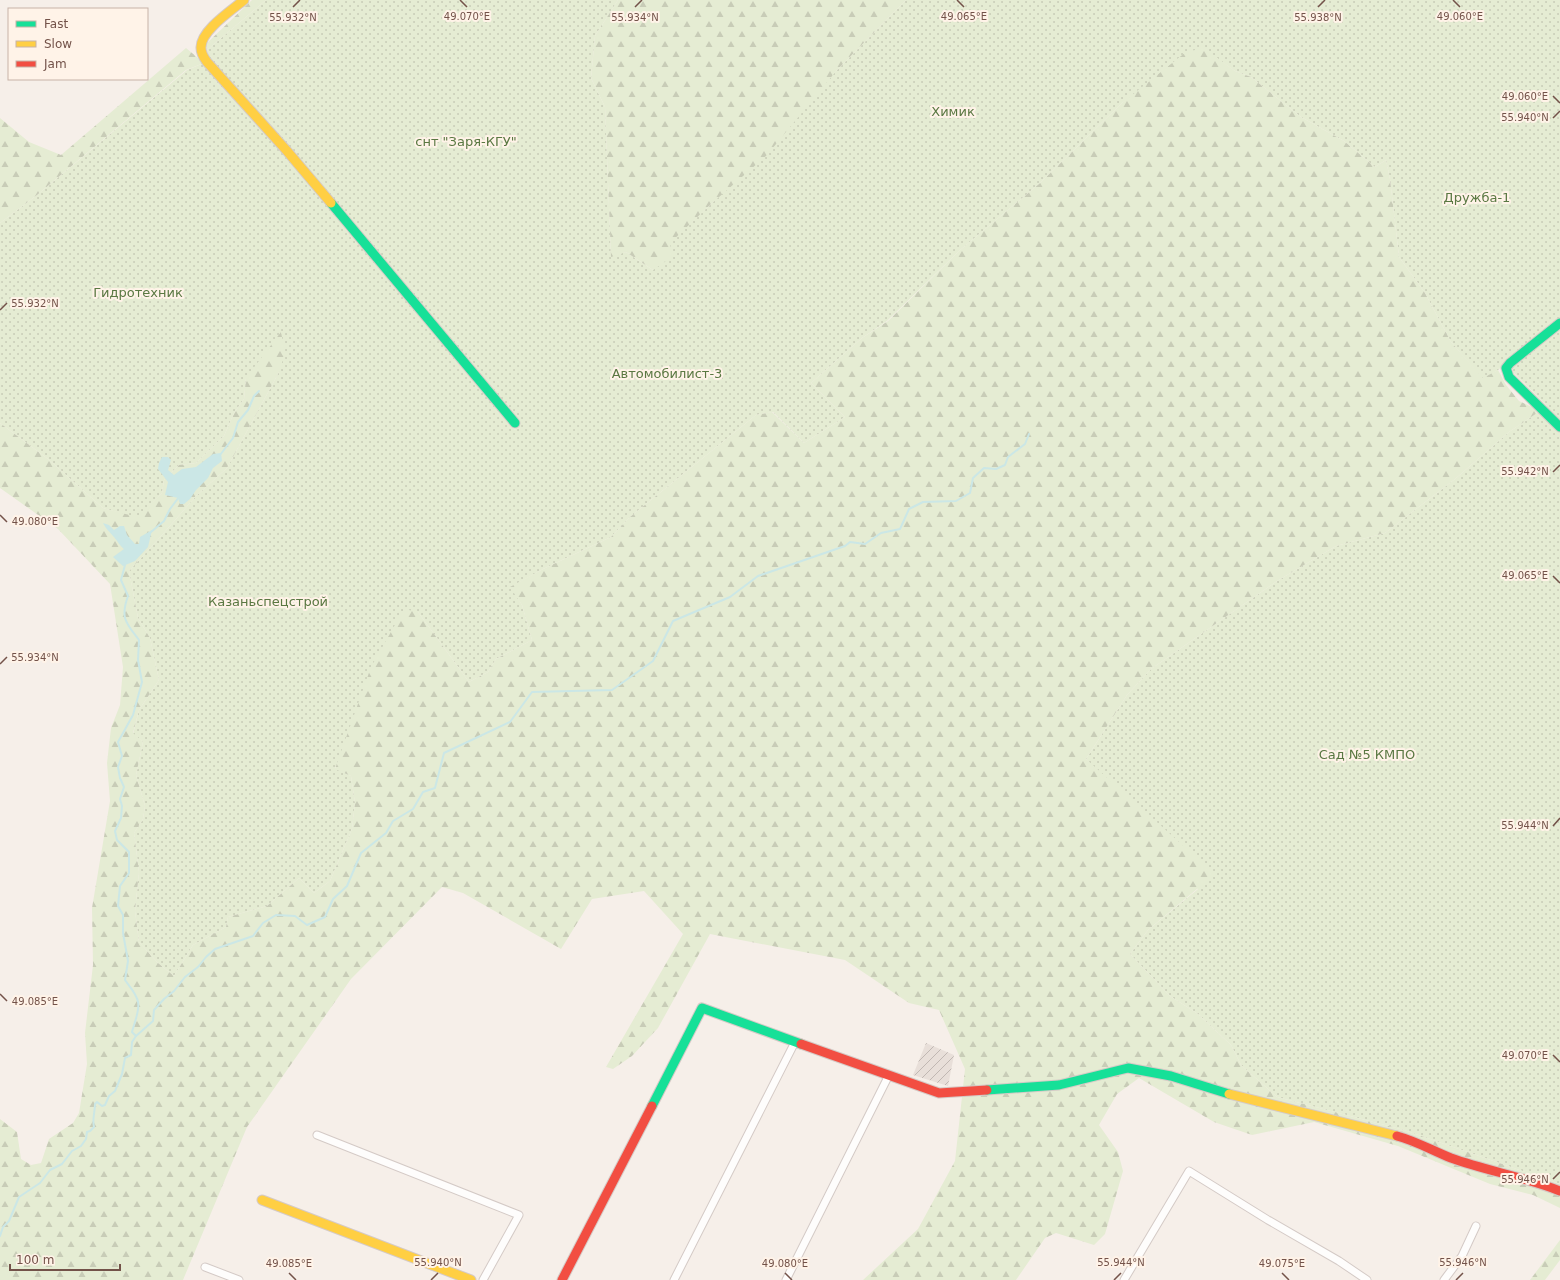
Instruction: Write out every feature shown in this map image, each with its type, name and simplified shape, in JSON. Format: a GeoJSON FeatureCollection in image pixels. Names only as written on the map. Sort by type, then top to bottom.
{"type":"FeatureCollection","features":[{"type":"Feature","properties":{"kind":"street"},"geometry":{"type":"LineString","coordinates":[[244,0],[212,27],[204,38],[201,45],[202,54],[207,62],[287,151],[515,423]]}},
{"type":"Feature","properties":{"kind":"street"},"geometry":{"type":"LineString","coordinates":[[1560,322],[1510,363],[1506,368],[1509,377],[1560,427]]}},
{"type":"Feature","properties":{"kind":"street"},"geometry":{"type":"LineString","coordinates":[[562,1280],[702,1008],[940,1093],[1059,1085],[1128,1068],[1171,1076],[1226,1094],[1273,1104],[1404,1138],[1458,1160],[1560,1190]]}},
{"type":"Feature","properties":{"kind":"street"},"geometry":{"type":"LineString","coordinates":[[674,1280],[795,1042]]}},
{"type":"Feature","properties":{"kind":"street"},"geometry":{"type":"LineString","coordinates":[[786,1280],[889,1075]]}},
{"type":"Feature","properties":{"kind":"street"},"geometry":{"type":"LineString","coordinates":[[317,1135],[519,1215],[483,1280]]}},
{"type":"Feature","properties":{"kind":"street"},"geometry":{"type":"LineString","coordinates":[[1124,1280],[1189,1171],[1366,1280]]}},
{"type":"Feature","properties":{"kind":"street"},"geometry":{"type":"LineString","coordinates":[[262,1200],[471,1280]]}},
{"type":"Feature","properties":{"kind":"street"},"geometry":{"type":"LineString","coordinates":[[1444,1280],[1462,1256],[1476,1226]]}},
{"type":"Feature","properties":{"kind":"street"},"geometry":{"type":"LineString","coordinates":[[205,1267],[239,1280]]}},
{"type":"Feature","properties":{"kind":"shaded area"},"geometry":{"type":"Polygon","coordinates":[[[926,1043],[954,1055],[948,1086],[913,1075],[926,1043]]]}},
{"type":"Feature","properties":{"kind":"green space"},"geometry":{"type":"Polygon","coordinates":[[[252,0],[266,0],[207,50],[206,44],[252,0]]]}},
{"type":"Feature","properties":{"kind":"green space"},"geometry":{"type":"Polygon","coordinates":[[[266,0],[618,0],[595,36],[591,78],[605,107],[611,256],[626,252],[653,270],[669,243],[711,204],[837,70],[906,0],[1560,0],[1560,319],[1498,370],[1483,379],[1451,342],[1425,293],[1399,257],[1390,179],[1386,160],[1375,167],[1344,141],[1301,117],[1251,77],[1235,71],[1204,49],[1122,103],[1039,184],[959,251],[887,321],[862,338],[811,383],[845,417],[804,443],[773,412],[756,415],[630,517],[611,537],[543,569],[511,587],[522,605],[532,640],[496,659],[488,672],[469,682],[418,612],[335,768],[351,776],[355,803],[352,829],[330,881],[314,893],[299,878],[267,906],[228,917],[226,927],[193,945],[174,976],[158,963],[139,942],[135,911],[139,872],[134,833],[143,819],[145,806],[136,775],[143,742],[133,734],[139,710],[159,680],[150,638],[138,618],[129,571],[196,496],[227,468],[279,372],[246,378],[244,399],[234,413],[224,436],[196,463],[179,465],[164,480],[162,493],[137,518],[103,508],[48,459],[0,423],[0,223],[37,195],[187,70],[204,63],[225,90],[285,154],[340,219],[346,230],[362,245],[515,430],[519,423],[209,58],[207,50],[266,0]]]}},
{"type":"Feature","properties":{"kind":"green space"},"geometry":{"type":"Polygon","coordinates":[[[618,0],[906,0],[837,70],[767,155],[711,204],[670,243],[672,257],[653,270],[626,252],[611,257],[605,107],[591,78],[595,36],[618,0]]]}},
{"type":"Feature","properties":{"kind":"green space"},"geometry":{"type":"Polygon","coordinates":[[[186,48],[204,63],[186,70],[37,195],[0,223],[0,118],[29,142],[61,155],[186,48]]]}},
{"type":"Feature","properties":{"kind":"green space"},"geometry":{"type":"Polygon","coordinates":[[[1204,48],[1235,71],[1251,77],[1301,117],[1344,141],[1375,167],[1386,160],[1390,179],[1399,257],[1425,293],[1451,342],[1483,378],[1498,370],[1506,385],[1519,401],[1534,408],[1537,413],[1509,432],[1455,479],[1385,533],[1336,546],[1277,581],[1151,669],[1127,695],[1086,759],[1215,874],[1148,930],[1130,954],[1170,996],[1198,1014],[1231,1045],[1241,1065],[1277,1097],[1404,1130],[1560,1184],[1560,1208],[1533,1195],[1490,1184],[1398,1146],[1314,1122],[1252,1135],[1214,1122],[1139,1078],[1117,1094],[1099,1125],[1118,1152],[1123,1171],[1105,1234],[1094,1245],[1056,1233],[1045,1238],[1016,1280],[863,1280],[918,1229],[955,1161],[965,1069],[939,1010],[909,1003],[845,960],[710,934],[658,1028],[632,1056],[613,1069],[606,1067],[683,934],[644,891],[592,899],[561,949],[463,893],[442,887],[351,979],[247,1127],[183,1280],[0,1280],[0,1119],[17,1132],[21,1159],[31,1165],[41,1163],[49,1139],[73,1123],[79,1113],[87,1064],[85,1033],[93,965],[92,908],[110,801],[107,763],[111,728],[120,705],[123,667],[110,584],[58,529],[0,488],[0,423],[48,459],[103,508],[137,517],[162,493],[164,480],[179,465],[196,463],[224,436],[234,413],[244,399],[246,378],[281,332],[285,353],[279,372],[227,468],[196,496],[129,571],[138,618],[150,638],[159,680],[139,710],[133,733],[143,742],[136,775],[145,806],[143,819],[134,833],[139,872],[135,911],[139,942],[158,963],[174,976],[193,945],[226,927],[228,917],[267,906],[299,878],[314,893],[330,881],[352,829],[355,803],[351,776],[335,769],[371,667],[404,609],[418,612],[469,682],[488,672],[496,659],[532,640],[522,605],[510,587],[543,569],[611,537],[630,517],[756,415],[772,412],[804,443],[845,417],[811,383],[862,338],[888,321],[959,251],[1039,184],[1122,103],[1186,52],[1204,48]]]}},
{"type":"Feature","properties":{"kind":"green space","name":"Сад №5 КМПО"},"geometry":{"type":"Polygon","coordinates":[[[1560,326],[1560,1184],[1404,1130],[1277,1097],[1241,1065],[1231,1045],[1198,1014],[1170,996],[1130,954],[1148,930],[1198,889],[1086,759],[1127,695],[1151,669],[1277,581],[1336,546],[1385,533],[1455,479],[1509,432],[1547,406],[1513,372],[1512,366],[1560,326]]]}},
{"type":"Feature","properties":{"kind":"green space"},"geometry":{"type":"Polygon","coordinates":[[[1560,1240],[1560,1260],[1545,1280],[1530,1280],[1560,1240]]]}},
{"type":"Feature","properties":{"kind":"water"},"geometry":{"type":"Polygon","coordinates":[[[221,453],[222,461],[213,468],[208,478],[184,504],[180,504],[178,498],[165,495],[168,482],[158,469],[162,457],[168,457],[171,460],[168,470],[174,475],[182,469],[196,467],[213,454],[221,453]]]}},
{"type":"Feature","properties":{"kind":"water"},"geometry":{"type":"Polygon","coordinates":[[[103,523],[109,525],[114,530],[120,526],[124,526],[127,535],[135,544],[139,544],[140,537],[152,530],[148,547],[135,561],[123,566],[113,557],[124,549],[103,523]]]}},
{"type":"Feature","properties":{"kind":"waterway"},"geometry":{"type":"LineString","coordinates":[[220,455],[233,438],[238,422],[248,410],[254,396],[259,391]]}},
{"type":"Feature","properties":{"kind":"waterway"},"geometry":{"type":"LineString","coordinates":[[0,1236],[3,1227],[9,1221],[19,1197],[40,1183],[50,1170],[62,1164],[72,1151],[81,1146],[86,1139],[87,1132],[94,1127],[93,1121],[95,1104],[97,1102],[102,1106],[105,1105],[109,1096],[115,1091],[122,1074],[125,1058],[131,1055],[132,1042],[136,1036],[153,1021],[154,1010],[164,999],[174,991],[185,977],[198,967],[215,949],[253,936],[263,923],[276,915],[295,916],[307,925],[325,917],[333,899],[347,886],[361,853],[386,833],[393,821],[413,809],[423,792],[435,788],[444,753],[510,722],[532,692],[612,690],[653,661],[673,621],[730,597],[758,576],[845,546],[850,542],[865,544],[881,533],[900,529],[909,509],[923,502],[956,501],[970,493],[973,478],[984,468],[996,469],[1005,465],[1008,457],[1025,444],[1029,434]]}},
{"type":"Feature","properties":{"kind":"waterway"},"geometry":{"type":"LineString","coordinates":[[151,532],[164,521],[170,509],[179,497]]}},
{"type":"Feature","properties":{"kind":"waterway"},"geometry":{"type":"LineString","coordinates":[[125,565],[121,580],[128,596],[125,615],[128,624],[139,640],[138,660],[142,682],[133,715],[118,742],[122,756],[118,767],[120,778],[124,787],[120,799],[122,806],[121,818],[115,831],[117,840],[129,852],[129,873],[120,886],[118,906],[123,915],[123,933],[128,961],[125,980],[135,993],[138,1002],[138,1013],[132,1032],[136,1036]]}},
{"type":"Feature","properties":{"kind":"traffic: fast"},"geometry":{"type":"LineString","coordinates":[[331,203],[515,423]]}},
{"type":"Feature","properties":{"kind":"traffic: fast"},"geometry":{"type":"LineString","coordinates":[[1560,323],[1510,363],[1506,368],[1509,377],[1560,427]]}},
{"type":"Feature","properties":{"kind":"traffic: fast"},"geometry":{"type":"LineString","coordinates":[[652,1106],[702,1008],[801,1044]]}},
{"type":"Feature","properties":{"kind":"traffic: fast"},"geometry":{"type":"LineString","coordinates":[[987,1090],[1059,1085],[1128,1068],[1171,1076],[1229,1094]]}},
{"type":"Feature","properties":{"kind":"traffic: slow"},"geometry":{"type":"LineString","coordinates":[[244,0],[211,28],[202,41],[201,48],[203,55],[207,62],[287,151],[331,203]]}},
{"type":"Feature","properties":{"kind":"traffic: slow"},"geometry":{"type":"LineString","coordinates":[[1229,1094],[1397,1136]]}},
{"type":"Feature","properties":{"kind":"traffic: slow"},"geometry":{"type":"LineString","coordinates":[[262,1200],[471,1280]]}},
{"type":"Feature","properties":{"kind":"traffic: jam"},"geometry":{"type":"LineString","coordinates":[[801,1044],[939,1093],[987,1090]]}},
{"type":"Feature","properties":{"kind":"traffic: jam"},"geometry":{"type":"LineString","coordinates":[[562,1280],[652,1106]]}},
{"type":"Feature","properties":{"kind":"traffic: jam"},"geometry":{"type":"LineString","coordinates":[[1397,1136],[1418,1143],[1451,1158],[1560,1191]]}},
{"type":"Feature","properties":{"kind":"park label","name":"Химик"},"geometry":{"type":"Point","coordinates":[953,111]}},
{"type":"Feature","properties":{"kind":"park label","name":"снт \"Заря-КГУ\""},"geometry":{"type":"Point","coordinates":[466,141]}},
{"type":"Feature","properties":{"kind":"park label","name":"Дружба-1"},"geometry":{"type":"Point","coordinates":[1477,197]}},
{"type":"Feature","properties":{"kind":"park label","name":"Гидротехник"},"geometry":{"type":"Point","coordinates":[138,292]}},
{"type":"Feature","properties":{"kind":"park label","name":"Автомобилист-3"},"geometry":{"type":"Point","coordinates":[667,373]}},
{"type":"Feature","properties":{"kind":"park label","name":"Казаньспецстрой"},"geometry":{"type":"Point","coordinates":[268,601]}}]}
